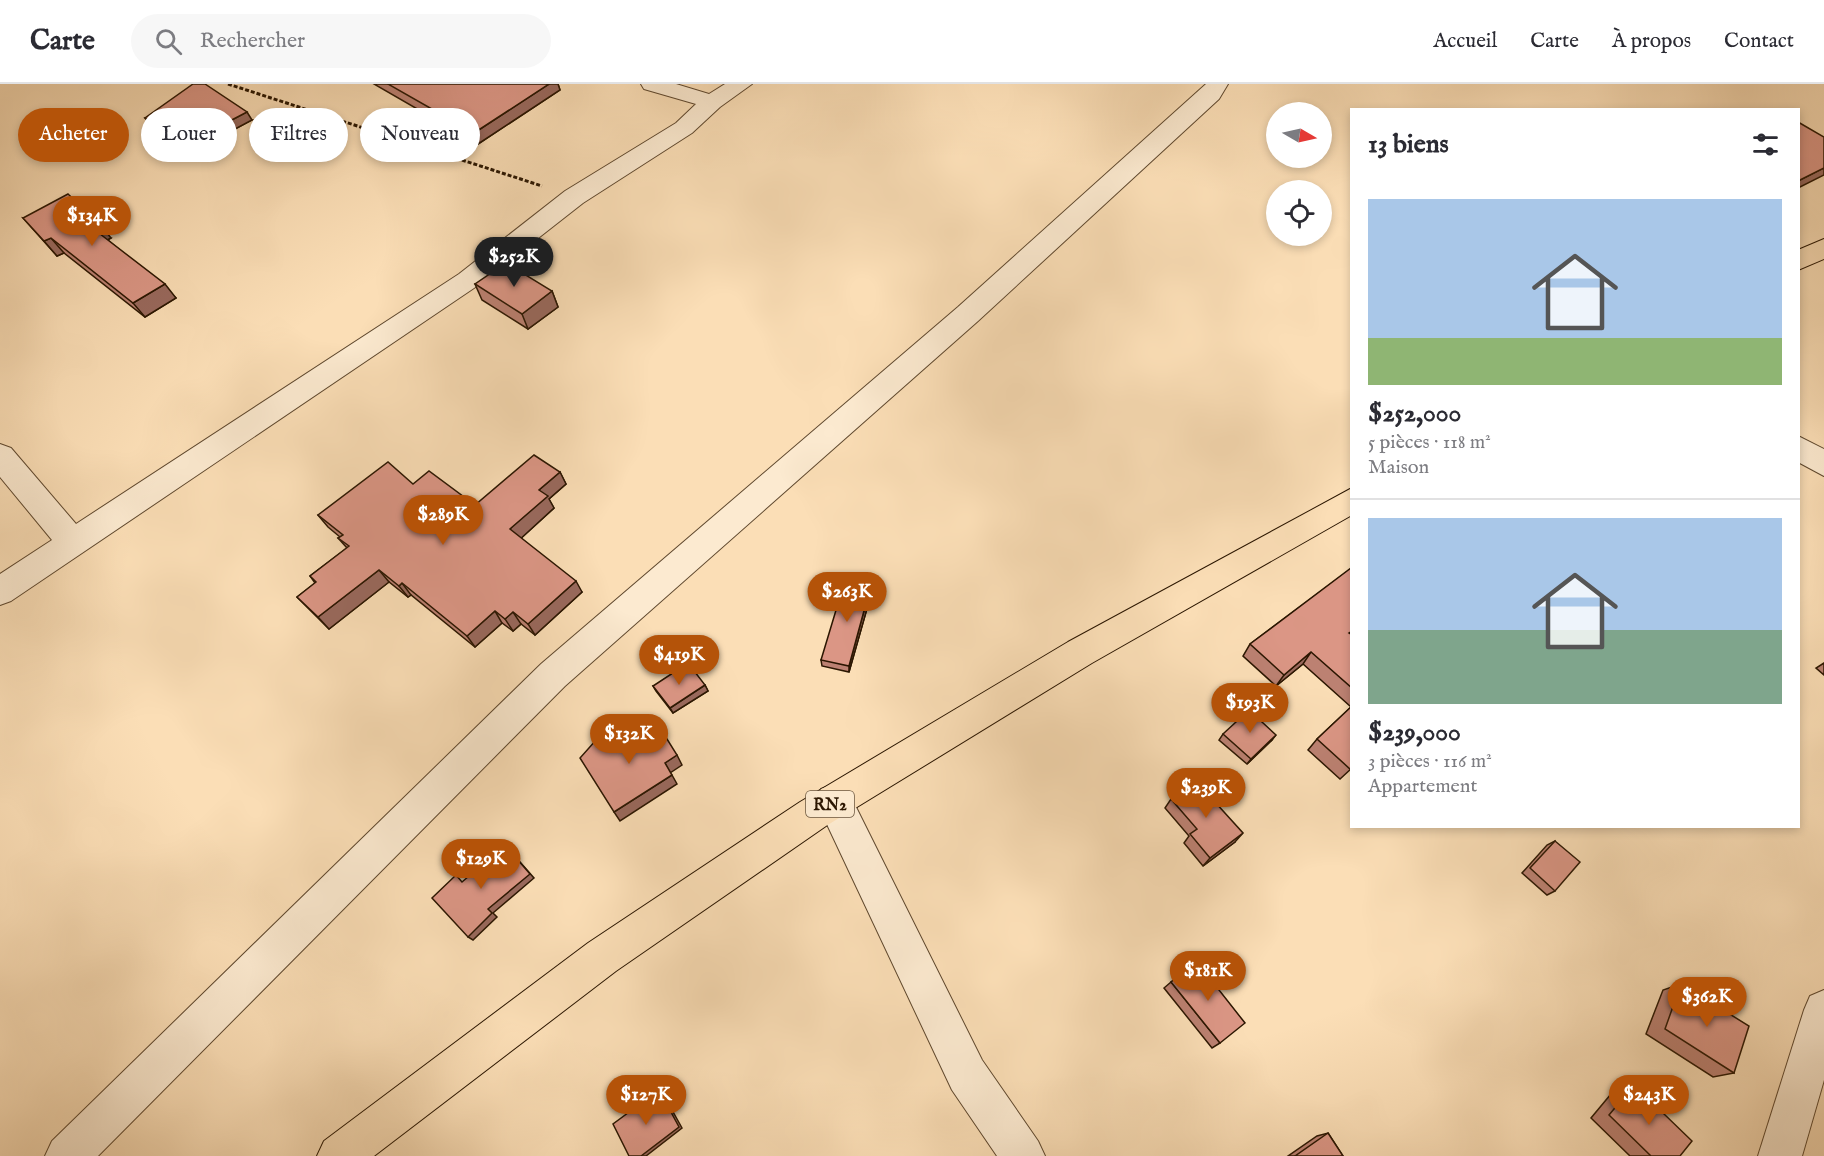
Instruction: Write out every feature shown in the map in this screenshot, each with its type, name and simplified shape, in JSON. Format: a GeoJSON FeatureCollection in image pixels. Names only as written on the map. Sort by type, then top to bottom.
{"type":"FeatureCollection","features":[{"type":"Feature","properties":{"kind":"highway"},"geometry":{"type":"LineString","coordinates":[[1800,260],[1824,248]]}},
{"type":"Feature","properties":{"kind":"highway","name":"RN2"},"geometry":{"type":"LineString","coordinates":[[339,1156],[640,930],[834,801],[958,723],[1350,501]]}},
{"type":"Feature","properties":{"kind":"street"},"geometry":{"type":"LineString","coordinates":[[652,84],[712,102]]}},
{"type":"Feature","properties":{"kind":"street"},"geometry":{"type":"LineString","coordinates":[[0,591],[468,280],[574,197],[684,128],[712,102],[741,84]]}},
{"type":"Feature","properties":{"kind":"street"},"geometry":{"type":"LineString","coordinates":[[67,1156],[553,675],[968,314],[1211,94],[1217,84]]}},
{"type":"Feature","properties":{"kind":"street"},"geometry":{"type":"LineString","coordinates":[[1800,448],[1824,464]]}},
{"type":"Feature","properties":{"kind":"street"},"geometry":{"type":"LineString","coordinates":[[0,456],[73,542]]}},
{"type":"Feature","properties":{"kind":"street"},"geometry":{"type":"LineString","coordinates":[[834,801],[967,1075],[1023,1156]]}},
{"type":"Feature","properties":{"kind":"street"},"geometry":{"type":"LineString","coordinates":[[1780,1156],[1824,1010]]}},
{"type":"Feature","properties":{"kind":"path"},"geometry":{"type":"LineString","coordinates":[[228,84],[574,197]]}},
{"type":"Feature","properties":{"kind":"building"},"geometry":{"type":"Polygon","coordinates":[[[193,84],[205,84],[247,112],[237,117],[237,108],[159,108],[193,84]]]}},
{"type":"Feature","properties":{"kind":"building"},"geometry":{"type":"Polygon","coordinates":[[[388,84],[549,84],[480,129],[480,108],[430,108],[388,84]]]}},
{"type":"Feature","properties":{"kind":"building"},"geometry":{"type":"Polygon","coordinates":[[[1800,123],[1824,137],[1824,168],[1800,180],[1800,123]]]}},
{"type":"Feature","properties":{"kind":"building"},"geometry":{"type":"Polygon","coordinates":[[[68,194],[99,223],[91,227],[165,284],[133,303],[51,238],[44,241],[23,218],[68,194]]]}},
{"type":"Feature","properties":{"kind":"building"},"geometry":{"type":"Polygon","coordinates":[[[506,263],[552,291],[522,314],[475,284],[506,263]]]}},
{"type":"Feature","properties":{"kind":"building"},"geometry":{"type":"Polygon","coordinates":[[[534,455],[560,472],[539,490],[548,496],[510,529],[576,581],[528,624],[513,612],[505,619],[495,611],[467,636],[402,583],[399,586],[379,570],[318,617],[297,597],[316,582],[310,576],[349,546],[338,538],[343,535],[318,515],[388,462],[413,484],[429,471],[475,505],[534,455]]]}},
{"type":"Feature","properties":{"kind":"building"},"geometry":{"type":"Polygon","coordinates":[[[1350,569],[1350,686],[1311,652],[1284,675],[1250,644],[1350,569]]]}},
{"type":"Feature","properties":{"kind":"building"},"geometry":{"type":"Polygon","coordinates":[[[846,577],[871,585],[849,666],[821,660],[846,577]]]}},
{"type":"Feature","properties":{"kind":"building"},"geometry":{"type":"Polygon","coordinates":[[[688,663],[705,685],[670,708],[653,686],[688,663]]]}},
{"type":"Feature","properties":{"kind":"building"},"geometry":{"type":"Polygon","coordinates":[[[1350,708],[1350,769],[1317,739],[1350,708]]]}},
{"type":"Feature","properties":{"kind":"building"},"geometry":{"type":"Polygon","coordinates":[[[1249,710],[1276,735],[1251,759],[1223,734],[1249,710]]]}},
{"type":"Feature","properties":{"kind":"building"},"geometry":{"type":"Polygon","coordinates":[[[657,723],[677,755],[665,763],[672,775],[614,812],[580,758],[605,730],[624,744],[657,723]]]}},
{"type":"Feature","properties":{"kind":"building"},"geometry":{"type":"Polygon","coordinates":[[[1195,780],[1243,833],[1210,858],[1190,834],[1197,829],[1171,799],[1195,780]]]}},
{"type":"Feature","properties":{"kind":"building"},"geometry":{"type":"Polygon","coordinates":[[[1555,841],[1580,862],[1555,891],[1530,868],[1555,841]]]}},
{"type":"Feature","properties":{"kind":"building"},"geometry":{"type":"Polygon","coordinates":[[[505,845],[530,874],[488,909],[492,913],[468,937],[432,898],[456,875],[462,882],[505,845]]]}},
{"type":"Feature","properties":{"kind":"building"},"geometry":{"type":"Polygon","coordinates":[[[1197,962],[1245,1023],[1220,1043],[1171,982],[1197,962]]]}},
{"type":"Feature","properties":{"kind":"building"},"geometry":{"type":"Polygon","coordinates":[[[1681,984],[1749,1026],[1734,1073],[1665,1029],[1681,984]]]}},
{"type":"Feature","properties":{"kind":"building"},"geometry":{"type":"Polygon","coordinates":[[[1634,1085],[1692,1141],[1680,1156],[1651,1156],[1609,1115],[1634,1085]]]}},
{"type":"Feature","properties":{"kind":"building"},"geometry":{"type":"Polygon","coordinates":[[[659,1090],[679,1127],[641,1156],[629,1156],[613,1124],[659,1090]]]}},
{"type":"Feature","properties":{"kind":"building"},"geometry":{"type":"Polygon","coordinates":[[[1328,1133],[1343,1156],[1295,1156],[1328,1133]]]}}]}
